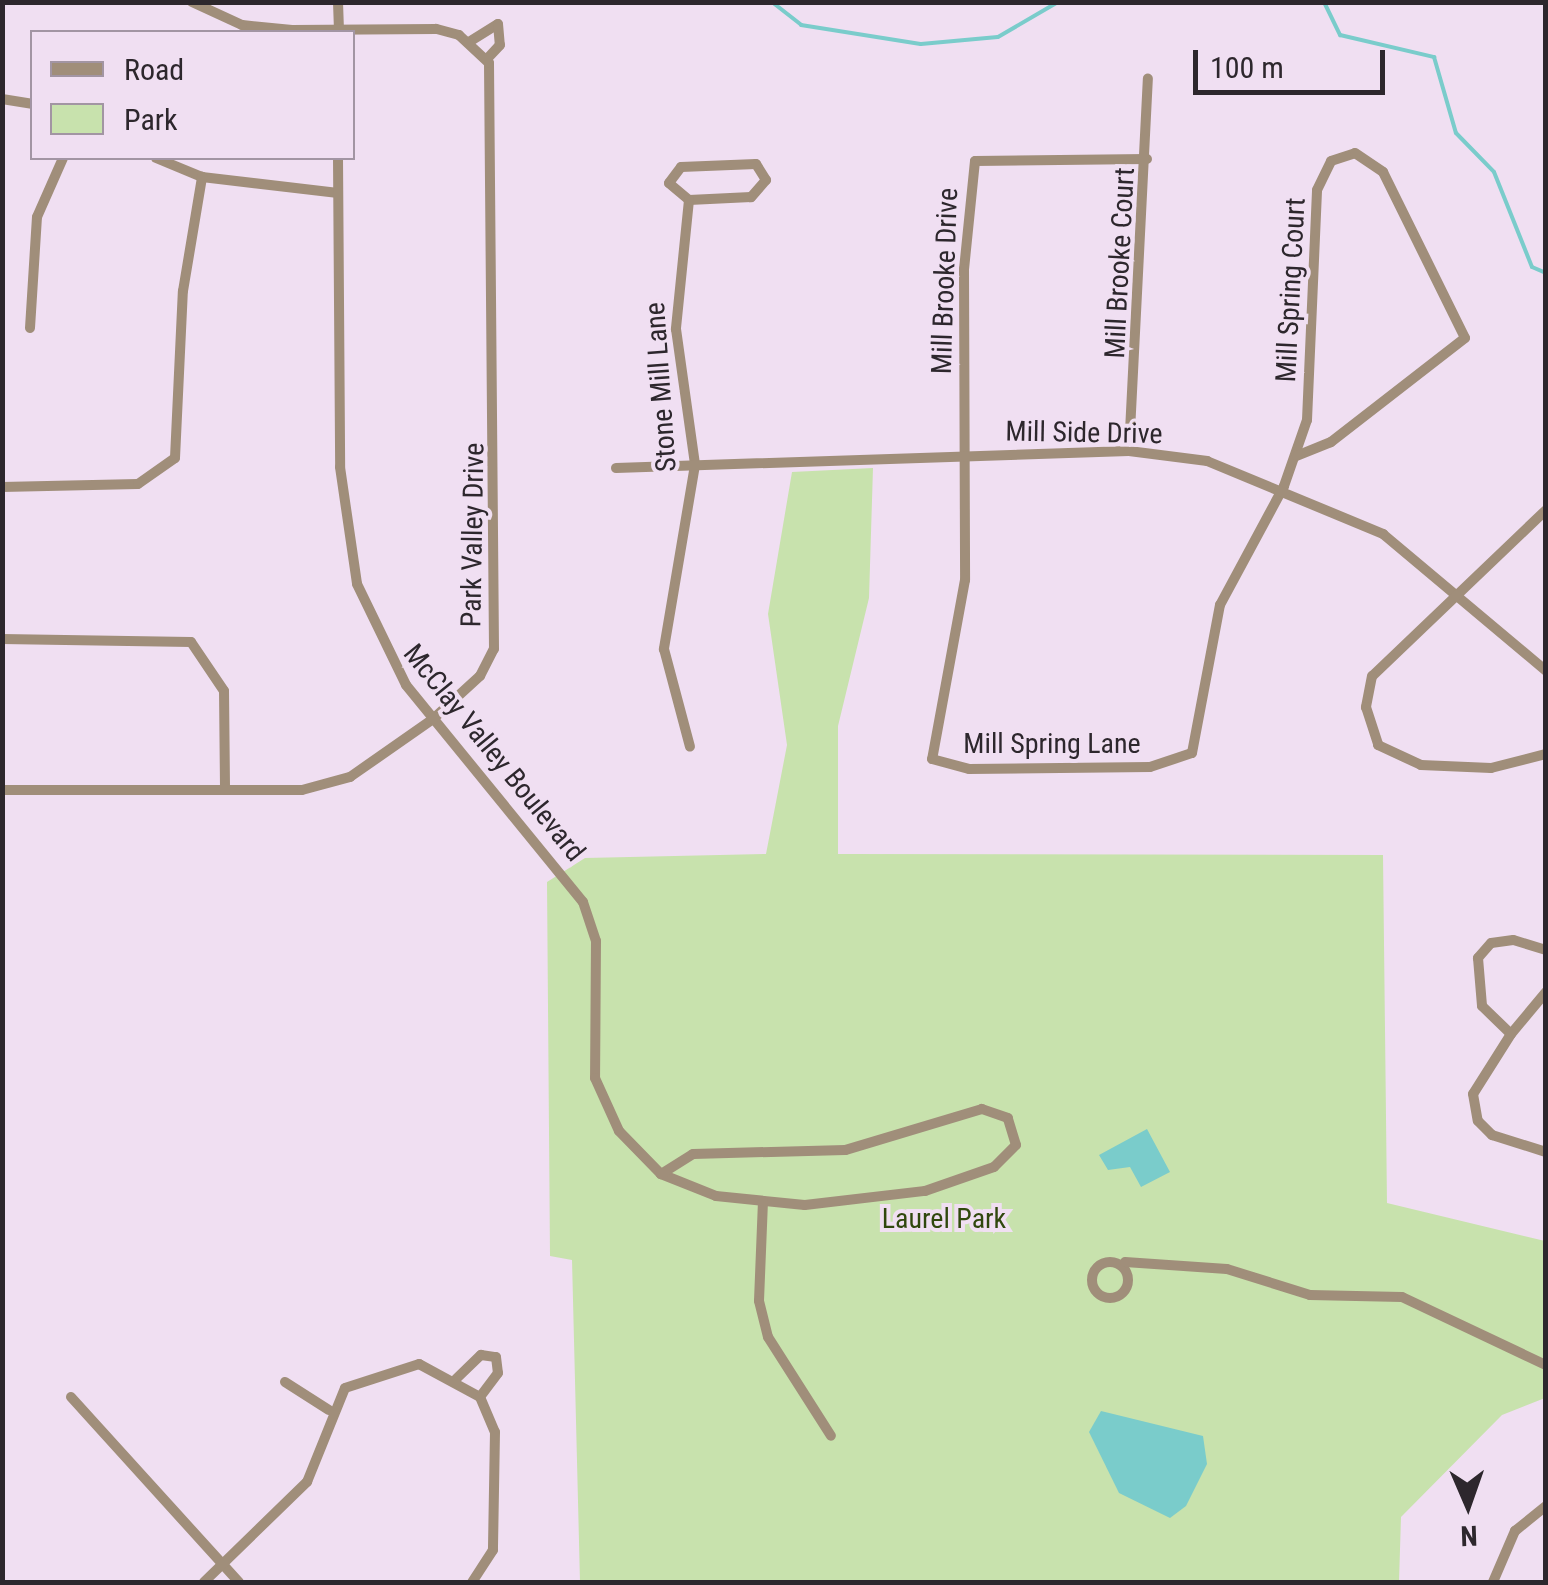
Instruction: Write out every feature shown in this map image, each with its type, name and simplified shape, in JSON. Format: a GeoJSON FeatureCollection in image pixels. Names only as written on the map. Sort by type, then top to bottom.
{"type":"FeatureCollection","features":[{"type":"Feature","properties":{"kind":"street","name":"Park Valley Drive"},"geometry":{"type":"LineString","coordinates":[[192,2],[242,24],[315,30]]}},
{"type":"Feature","properties":{"kind":"street"},"geometry":{"type":"LineString","coordinates":[[338,2],[339,30]]}},
{"type":"Feature","properties":{"kind":"street","name":"Park Valley Drive"},"geometry":{"type":"LineString","coordinates":[[2,790],[302,790],[350,777],[433,719],[480,676],[497,629],[494,90],[486,59],[501,27],[487,23],[469,42],[436,29],[355,32]]}},
{"type":"Feature","properties":{"kind":"street"},"geometry":{"type":"LineString","coordinates":[[469,42],[486,59]]}},
{"type":"Feature","properties":{"kind":"street","name":"Mill Brooke Court"},"geometry":{"type":"LineString","coordinates":[[1129,450],[1147,160],[1148,78]]}},
{"type":"Feature","properties":{"kind":"street"},"geometry":{"type":"LineString","coordinates":[[2,98],[30,104]]}},
{"type":"Feature","properties":{"kind":"street","name":"Mill Spring Court"},"geometry":{"type":"LineString","coordinates":[[1284,486],[1307,420],[1317,190],[1331,161],[1355,153],[1383,172],[1465,338],[1332,442],[1297,456]]}},
{"type":"Feature","properties":{"kind":"street"},"geometry":{"type":"LineString","coordinates":[[30,328],[37,217],[61,160]]}},
{"type":"Feature","properties":{"kind":"street"},"geometry":{"type":"LineString","coordinates":[[161,160],[202,178],[338,193]]}},
{"type":"Feature","properties":{"kind":"street","name":"McClay Valley Boulevard"},"geometry":{"type":"LineString","coordinates":[[338,160],[345,526],[378,642],[433,719],[583,902],[596,940],[595,1078],[619,1131],[661,1174]]}},
{"type":"Feature","properties":{"kind":"street","name":"Mill Brooke Drive"},"geometry":{"type":"LineString","coordinates":[[964,456],[975,161],[1147,160]]}},
{"type":"Feature","properties":{"kind":"street","name":"Stone Mill Lane"},"geometry":{"type":"LineString","coordinates":[[756,164],[764,173],[758,195],[690,200],[669,182],[681,167],[756,164]]}},
{"type":"Feature","properties":{"kind":"street"},"geometry":{"type":"LineString","coordinates":[[2,487],[138,484],[175,458],[183,291],[202,178]]}},
{"type":"Feature","properties":{"kind":"street","name":"Stone Mill Lane"},"geometry":{"type":"LineString","coordinates":[[690,200],[676,329],[695,465],[664,649],[690,746]]}},
{"type":"Feature","properties":{"kind":"street","name":"Mill Side Drive"},"geometry":{"type":"LineString","coordinates":[[616,468],[1129,450],[1284,486],[1383,534],[1458,593],[1546,672]]}},
{"type":"Feature","properties":{"kind":"street","name":"Mill Spring Lane"},"geometry":{"type":"LineString","coordinates":[[964,456],[965,580],[928,749],[945,767],[1184,762],[1220,604],[1284,486]]}},
{"type":"Feature","properties":{"kind":"street"},"geometry":{"type":"LineString","coordinates":[[1546,510],[1372,676],[1371,734],[1388,754],[1421,765],[1490,768],[1546,754]]}},
{"type":"Feature","properties":{"kind":"street"},"geometry":{"type":"LineString","coordinates":[[2,639],[176,638],[204,650],[224,691],[226,790]]}},
{"type":"Feature","properties":{"kind":"street"},"geometry":{"type":"LineString","coordinates":[[1511,1034],[1482,1006],[1478,958],[1492,942],[1513,940],[1546,950]]}},
{"type":"Feature","properties":{"kind":"street"},"geometry":{"type":"LineString","coordinates":[[1546,992],[1511,1034],[1472,1094],[1478,1120],[1492,1136],[1546,1152]]}},
{"type":"Feature","properties":{"kind":"street"},"geometry":{"type":"LineString","coordinates":[[982,1109],[1000,1112],[1013,1131],[1010,1158],[925,1191],[850,1204],[716,1196],[661,1174],[693,1154],[845,1150],[982,1109]]}},
{"type":"Feature","properties":{"kind":"street"},"geometry":{"type":"LineString","coordinates":[[763,1201],[759,1302],[768,1337],[831,1436]]}},
{"type":"Feature","properties":{"kind":"street"},"geometry":{"type":"LineString","coordinates":[[1125,1262],[1227,1269],[1310,1295],[1402,1297],[1546,1364]]}},
{"type":"Feature","properties":{"kind":"street"},"geometry":{"type":"LineString","coordinates":[[456,1378],[481,1355],[496,1358],[498,1373],[480,1397]]}},
{"type":"Feature","properties":{"kind":"street"},"geometry":{"type":"LineString","coordinates":[[204,1582],[306,1482],[329,1410],[375,1371],[419,1364],[456,1378],[480,1397],[500,1456],[492,1550],[472,1582]]}},
{"type":"Feature","properties":{"kind":"street"},"geometry":{"type":"LineString","coordinates":[[286,1382],[329,1410]]}},
{"type":"Feature","properties":{"kind":"street"},"geometry":{"type":"LineString","coordinates":[[71,1397],[239,1582]]}},
{"type":"Feature","properties":{"kind":"street"},"geometry":{"type":"LineString","coordinates":[[1492,1582],[1515,1531],[1546,1506]]}},
{"type":"Feature","properties":{"kind":"green space","name":"Laurel Park"},"geometry":{"type":"Polygon","coordinates":[[[873,468],[869,598],[838,726],[838,854],[1383,855],[1387,1203],[1545,1241],[1545,1398],[1502,1415],[1401,1517],[1399,1582],[580,1582],[572,1260],[550,1256],[547,882],[585,858],[766,854],[787,745],[768,614],[792,472],[873,468]]]}},
{"type":"Feature","properties":{"kind":"shaded area"},"geometry":{"type":"Polygon","coordinates":[[[1147,1129],[1170,1172],[1141,1187],[1130,1167],[1108,1170],[1099,1155],[1147,1129]]]}},
{"type":"Feature","properties":{"kind":"shaded area"},"geometry":{"type":"Polygon","coordinates":[[[1101,1411],[1203,1436],[1207,1464],[1186,1506],[1170,1518],[1119,1493],[1089,1432],[1101,1411]]]}},
{"type":"Feature","properties":{"kind":"waterway"},"geometry":{"type":"LineString","coordinates":[[772,2],[801,25],[921,44],[998,37],[1058,2]]}},
{"type":"Feature","properties":{"kind":"waterway"},"geometry":{"type":"LineString","coordinates":[[1324,2],[1340,35],[1434,57],[1456,133],[1494,172],[1532,267],[1546,273]]}}]}
